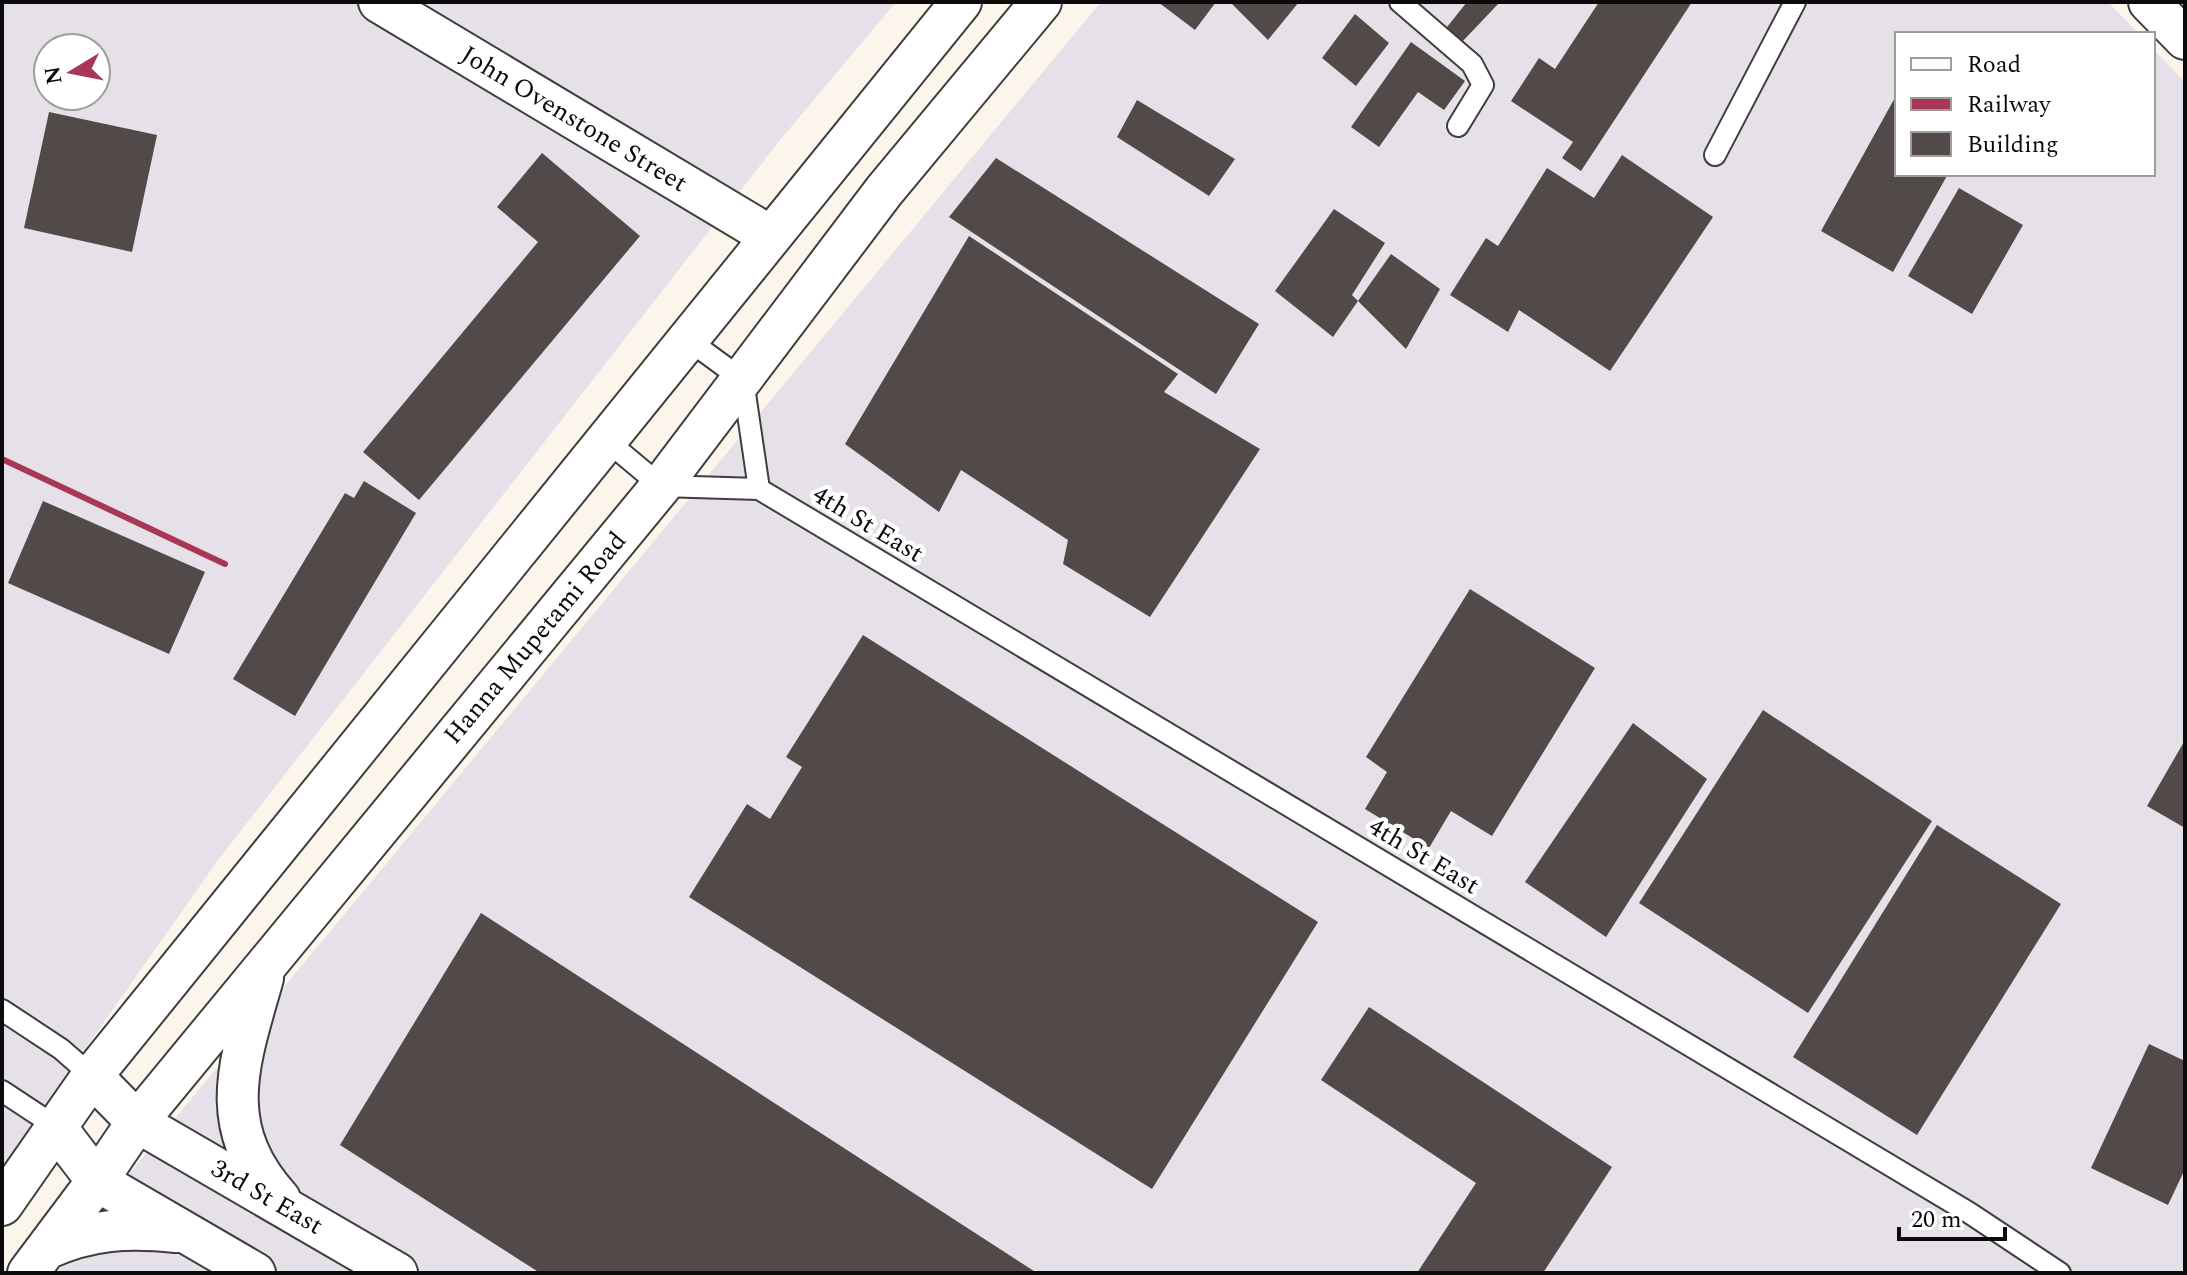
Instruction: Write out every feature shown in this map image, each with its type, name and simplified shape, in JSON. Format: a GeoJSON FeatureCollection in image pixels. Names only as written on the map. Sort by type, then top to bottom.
{"type":"FeatureCollection","features":[{"type":"Feature","properties":{"kind":"street","name":"John Ovenstone Street"},"geometry":{"type":"LineString","coordinates":[[379,2],[770,236]]}},
{"type":"Feature","properties":{"kind":"street"},"geometry":{"type":"LineString","coordinates":[[2,1205],[92,1076],[961,2]]}},
{"type":"Feature","properties":{"kind":"street","name":"Hanna Mupetami Road"},"geometry":{"type":"LineString","coordinates":[[37,1261],[137,1122],[661,486],[884,191],[1041,2]]}},
{"type":"Feature","properties":{"kind":"street"},"geometry":{"type":"LineString","coordinates":[[2149,2],[2185,39]]}},
{"type":"Feature","properties":{"kind":"street"},"geometry":{"type":"LineString","coordinates":[[838,156],[884,191]]}},
{"type":"Feature","properties":{"kind":"street"},"geometry":{"type":"LineString","coordinates":[[267,963],[239,1061],[236,1104],[248,1152],[262,1179],[290,1210]]}},
{"type":"Feature","properties":{"kind":"street","name":"3rd St East"},"geometry":{"type":"LineString","coordinates":[[92,1076],[137,1122],[397,1273]]}},
{"type":"Feature","properties":{"kind":"street"},"geometry":{"type":"LineString","coordinates":[[55,1126],[97,1181],[255,1273]]}},
{"type":"Feature","properties":{"kind":"street"},"geometry":{"type":"LineString","coordinates":[[37,1261],[72,1237],[105,1230],[136,1228],[187,1234]]}},
{"type":"Feature","properties":{"kind":"lane"},"geometry":{"type":"LineString","coordinates":[[1400,2],[1472,64],[1483,85],[1458,126]]}},
{"type":"Feature","properties":{"kind":"lane"},"geometry":{"type":"LineString","coordinates":[[1715,155],[1795,2]]}},
{"type":"Feature","properties":{"kind":"lane"},"geometry":{"type":"LineString","coordinates":[[687,339],[743,380],[759,489]]}},
{"type":"Feature","properties":{"kind":"lane"},"geometry":{"type":"LineString","coordinates":[[606,440],[661,486]]}},
{"type":"Feature","properties":{"kind":"lane","name":"4th St East"},"geometry":{"type":"LineString","coordinates":[[661,486],[759,489],[1941,1196],[2060,1273]]}},
{"type":"Feature","properties":{"kind":"lane"},"geometry":{"type":"LineString","coordinates":[[2,1010],[61,1049],[92,1076]]}},
{"type":"Feature","properties":{"kind":"lane"},"geometry":{"type":"LineString","coordinates":[[2,1091],[55,1126]]}},
{"type":"Feature","properties":{"kind":"shaded area"},"geometry":{"type":"Polygon","coordinates":[[[2,2],[896,2],[780,140],[218,860],[2,1167],[2,2]]]}},
{"type":"Feature","properties":{"kind":"shaded area"},"geometry":{"type":"Polygon","coordinates":[[[1101,2],[2108,2],[2137,32],[1895,32],[1895,176],[2155,176],[2155,51],[2185,82],[2185,1273],[57,1273],[99,1210],[1101,2]]]}},
{"type":"Feature","properties":{"kind":"building"},"geometry":{"type":"Polygon","coordinates":[[[1158,2],[1216,2],[1195,30],[1158,2]]]}},
{"type":"Feature","properties":{"kind":"building"},"geometry":{"type":"Polygon","coordinates":[[[1230,2],[1299,2],[1268,40],[1230,2]]]}},
{"type":"Feature","properties":{"kind":"building"},"geometry":{"type":"Polygon","coordinates":[[[1467,2],[1500,2],[1461,43],[1447,27],[1467,2]]]}},
{"type":"Feature","properties":{"kind":"building"},"geometry":{"type":"Polygon","coordinates":[[[1599,2],[1692,2],[1581,171],[1562,158],[1573,142],[1511,101],[1539,58],[1555,69],[1599,2]]]}},
{"type":"Feature","properties":{"kind":"building"},"geometry":{"type":"Polygon","coordinates":[[[1355,14],[1389,43],[1356,86],[1322,58],[1355,14]]]}},
{"type":"Feature","properties":{"kind":"building"},"geometry":{"type":"Polygon","coordinates":[[[1411,42],[1465,81],[1444,110],[1418,92],[1379,147],[1351,127],[1411,42]]]}},
{"type":"Feature","properties":{"kind":"building"},"geometry":{"type":"Polygon","coordinates":[[[1895,98],[1895,176],[1947,176],[1893,272],[1821,231],[1895,98]]]}},
{"type":"Feature","properties":{"kind":"building"},"geometry":{"type":"Polygon","coordinates":[[[1137,100],[1235,159],[1209,196],[1117,137],[1137,100]]]}},
{"type":"Feature","properties":{"kind":"building"},"geometry":{"type":"Polygon","coordinates":[[[49,112],[157,135],[132,252],[24,228],[49,112]]]}},
{"type":"Feature","properties":{"kind":"building"},"geometry":{"type":"Polygon","coordinates":[[[542,153],[640,236],[419,500],[363,452],[538,242],[497,207],[542,153]]]}},
{"type":"Feature","properties":{"kind":"building"},"geometry":{"type":"Polygon","coordinates":[[[1622,155],[1713,217],[1610,371],[1519,310],[1508,332],[1450,295],[1486,238],[1498,246],[1547,168],[1594,198],[1622,155]]]}},
{"type":"Feature","properties":{"kind":"building"},"geometry":{"type":"Polygon","coordinates":[[[996,158],[1259,324],[1216,394],[949,217],[996,158]]]}},
{"type":"Feature","properties":{"kind":"building"},"geometry":{"type":"Polygon","coordinates":[[[1959,188],[2023,225],[1972,314],[1908,276],[1959,188]]]}},
{"type":"Feature","properties":{"kind":"building"},"geometry":{"type":"Polygon","coordinates":[[[1334,209],[1385,243],[1352,295],[1358,301],[1333,337],[1275,291],[1334,209]]]}},
{"type":"Feature","properties":{"kind":"building"},"geometry":{"type":"Polygon","coordinates":[[[969,236],[1178,374],[1164,392],[1260,449],[1150,617],[1063,564],[1068,540],[961,470],[939,512],[845,444],[969,236]]]}},
{"type":"Feature","properties":{"kind":"building"},"geometry":{"type":"Polygon","coordinates":[[[1391,254],[1440,289],[1406,349],[1358,301],[1391,254]]]}},
{"type":"Feature","properties":{"kind":"building"},"geometry":{"type":"Polygon","coordinates":[[[364,481],[416,513],[295,716],[233,679],[345,493],[354,498],[364,481]]]}},
{"type":"Feature","properties":{"kind":"building"},"geometry":{"type":"Polygon","coordinates":[[[43,501],[205,572],[169,654],[8,583],[43,501]]]}},
{"type":"Feature","properties":{"kind":"building"},"geometry":{"type":"Polygon","coordinates":[[[1470,589],[1595,668],[1492,836],[1451,811],[1429,848],[1365,809],[1387,772],[1366,757],[1470,589]]]}},
{"type":"Feature","properties":{"kind":"building"},"geometry":{"type":"Polygon","coordinates":[[[863,635],[1318,922],[1152,1189],[689,897],[747,804],[770,819],[802,767],[786,757],[863,635]]]}},
{"type":"Feature","properties":{"kind":"building"},"geometry":{"type":"Polygon","coordinates":[[[1763,710],[1932,821],[1808,1013],[1639,903],[1763,710]]]}},
{"type":"Feature","properties":{"kind":"building"},"geometry":{"type":"Polygon","coordinates":[[[1633,723],[1707,779],[1606,937],[1525,882],[1633,723]]]}},
{"type":"Feature","properties":{"kind":"building"},"geometry":{"type":"Polygon","coordinates":[[[2185,740],[2185,828],[2147,806],[2185,740]]]}},
{"type":"Feature","properties":{"kind":"building"},"geometry":{"type":"Polygon","coordinates":[[[1937,825],[2061,904],[1917,1135],[1793,1057],[1937,825]]]}},
{"type":"Feature","properties":{"kind":"building"},"geometry":{"type":"Polygon","coordinates":[[[481,913],[1037,1273],[540,1273],[340,1145],[481,913]]]}},
{"type":"Feature","properties":{"kind":"building"},"geometry":{"type":"Polygon","coordinates":[[[1369,1007],[1612,1167],[1543,1273],[1417,1273],[1476,1183],[1321,1080],[1369,1007]]]}},
{"type":"Feature","properties":{"kind":"building"},"geometry":{"type":"Polygon","coordinates":[[[2149,1044],[2185,1061],[2185,1169],[2168,1205],[2091,1168],[2149,1044]]]}},
{"type":"Feature","properties":{"kind":"railway"},"geometry":{"type":"LineString","coordinates":[[2,459],[225,564]]}}]}
